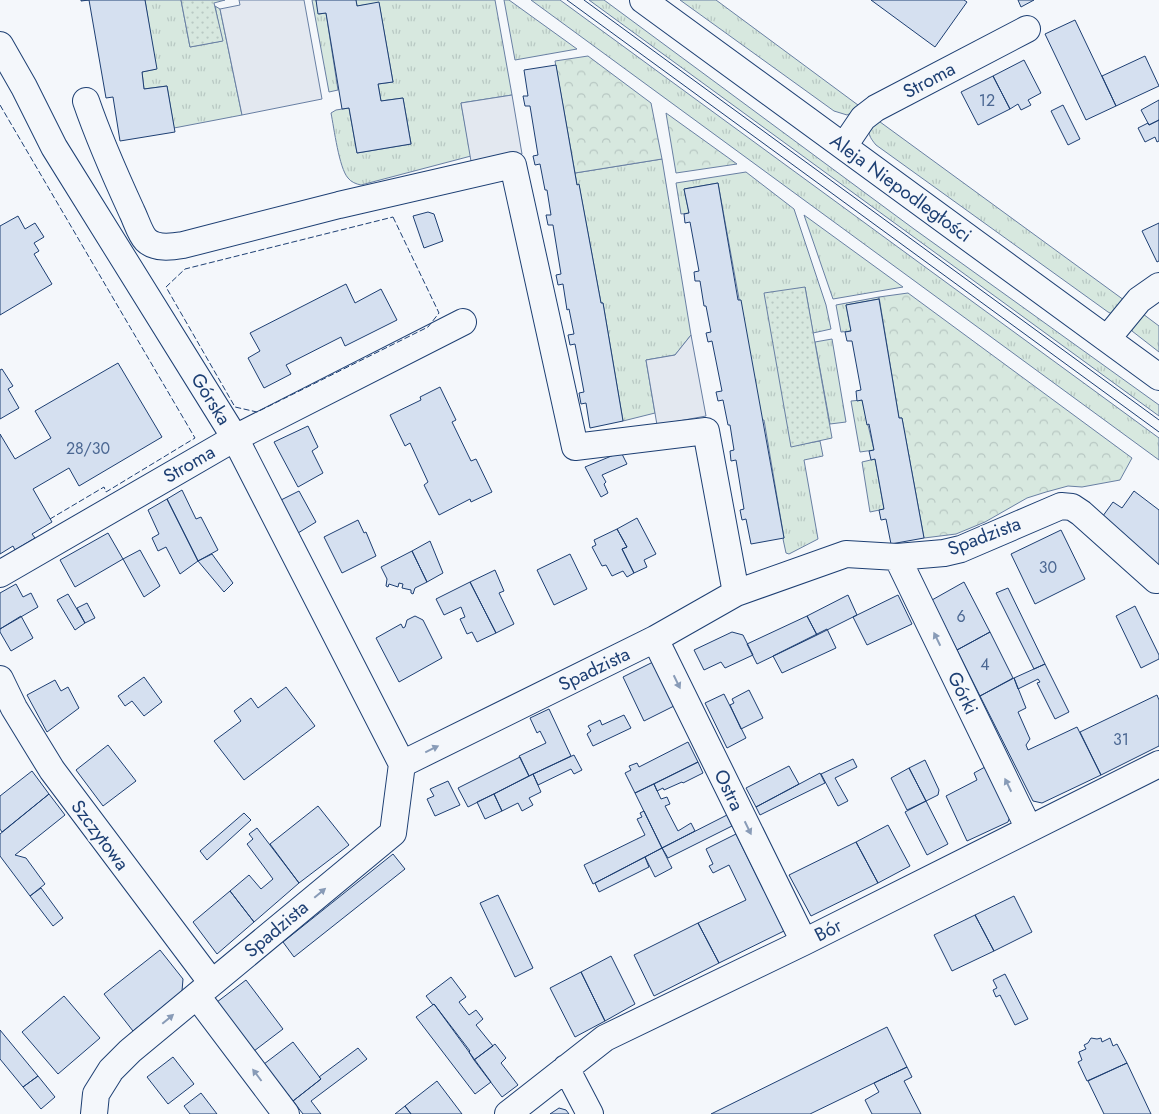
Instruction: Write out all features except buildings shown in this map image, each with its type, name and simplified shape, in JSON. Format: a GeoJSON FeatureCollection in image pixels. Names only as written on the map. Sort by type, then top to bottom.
{"type":"FeatureCollection","features":[{"type":"Feature","properties":{"kind":"street","name":"Aleja Niepodległości"},"geometry":{"type":"LineString","coordinates":[[644,0],[1159,377]]}},
{"type":"Feature","properties":{"kind":"street","name":"Stroma"},"geometry":{"type":"LineString","coordinates":[[844,146],[863,118],[876,108],[1027,29]]}},
{"type":"Feature","properties":{"kind":"street","name":"Górska"},"geometry":{"type":"LineString","coordinates":[[0,45],[24,87],[54,147],[235,438],[402,764]]}},
{"type":"Feature","properties":{"kind":"street"},"geometry":{"type":"LineString","coordinates":[[86,101],[99,140],[145,240],[157,246],[183,245],[339,205],[513,165],[575,447],[706,431],[736,594]]}},
{"type":"Feature","properties":{"kind":"street"},"geometry":{"type":"LineString","coordinates":[[1107,340],[1139,300],[1159,286]]}},
{"type":"Feature","properties":{"kind":"street","name":"Stroma"},"geometry":{"type":"LineString","coordinates":[[0,574],[235,438],[463,322]]}},
{"type":"Feature","properties":{"kind":"street","name":"Spadzista"},"geometry":{"type":"LineString","coordinates":[[94,1114],[96,1094],[111,1070],[130,1051],[393,832],[402,764],[655,638],[736,594],[846,554],[897,557],[936,554],[961,549],[1061,506],[1072,507],[1081,513],[1156,580]]}},
{"type":"Feature","properties":{"kind":"street","name":"Górki"},"geometry":{"type":"LineString","coordinates":[[897,557],[1029,829]]}},
{"type":"Feature","properties":{"kind":"street","name":"Ostra"},"geometry":{"type":"LineString","coordinates":[[655,638],[804,942]]}},
{"type":"Feature","properties":{"kind":"street","name":"Szczytowa"},"geometry":{"type":"LineString","coordinates":[[0,679],[14,708],[52,770],[204,989],[286,1114]]}},
{"type":"Feature","properties":{"kind":"street","name":"Bór"},"geometry":{"type":"LineString","coordinates":[[508,1114],[605,1038],[804,942],[1159,764]]}},
{"type":"Feature","properties":{"kind":"street"},"geometry":{"type":"LineString","coordinates":[[566,1068],[590,1114]]}},
{"type":"Feature","properties":{"kind":"green space"},"geometry":{"type":"Polygon","coordinates":[[[145,0],[181,0],[190,47],[222,41],[215,6],[220,9],[242,115],[174,128],[167,86],[144,89],[142,72],[156,69],[145,0]]]}},
{"type":"Feature","properties":{"kind":"green space"},"geometry":{"type":"Polygon","coordinates":[[[181,0],[225,0],[214,3],[223,41],[190,47],[181,0]]]}},
{"type":"Feature","properties":{"kind":"green space"},"geometry":{"type":"Polygon","coordinates":[[[312,0],[316,0],[319,14],[326,13],[338,90],[329,92],[312,0]]]}},
{"type":"Feature","properties":{"kind":"green space"},"geometry":{"type":"Polygon","coordinates":[[[356,0],[495,0],[512,95],[461,103],[471,156],[361,185],[354,183],[348,178],[339,157],[331,113],[336,110],[349,108],[357,153],[411,144],[403,98],[381,101],[378,84],[393,82],[379,3],[357,6],[356,0]]]}},
{"type":"Feature","properties":{"kind":"green space"},"geometry":{"type":"Polygon","coordinates":[[[504,0],[509,0],[577,49],[515,60],[504,0]]]}},
{"type":"Feature","properties":{"kind":"green space"},"geometry":{"type":"Polygon","coordinates":[[[531,0],[560,0],[1159,438],[1159,460],[531,0]]]}},
{"type":"Feature","properties":{"kind":"green space"},"geometry":{"type":"Polygon","coordinates":[[[589,0],[604,0],[914,229],[1159,405],[1159,416],[589,0]]]}},
{"type":"Feature","properties":{"kind":"green space"},"geometry":{"type":"Polygon","coordinates":[[[680,0],[716,0],[862,108],[847,115],[834,111],[680,0]]]}},
{"type":"Feature","properties":{"kind":"green space"},"geometry":{"type":"Polygon","coordinates":[[[588,56],[651,103],[662,159],[575,173],[555,61],[588,56]]]}},
{"type":"Feature","properties":{"kind":"green space"},"geometry":{"type":"Polygon","coordinates":[[[666,113],[737,164],[676,173],[666,113]]]}},
{"type":"Feature","properties":{"kind":"green space"},"geometry":{"type":"Polygon","coordinates":[[[876,119],[1128,303],[1112,314],[1108,312],[876,145],[869,132],[876,119]]]}},
{"type":"Feature","properties":{"kind":"green space"},"geometry":{"type":"Polygon","coordinates":[[[662,159],[691,335],[675,355],[646,360],[655,413],[623,421],[603,303],[601,303],[579,185],[577,185],[575,173],[662,159]]]}},
{"type":"Feature","properties":{"kind":"green space"},"geometry":{"type":"Polygon","coordinates":[[[746,172],[794,209],[826,305],[831,329],[813,333],[805,287],[791,446],[820,441],[823,456],[804,460],[818,539],[789,554],[786,553],[783,539],[764,420],[761,420],[718,183],[684,189],[689,213],[681,214],[676,183],[746,172]]]}},
{"type":"Feature","properties":{"kind":"green space"},"geometry":{"type":"Polygon","coordinates":[[[804,215],[903,287],[833,299],[804,215]]]}},
{"type":"Feature","properties":{"kind":"green space"},"geometry":{"type":"Polygon","coordinates":[[[805,287],[832,438],[791,447],[764,293],[805,287]]]}},
{"type":"Feature","properties":{"kind":"green space"},"geometry":{"type":"Polygon","coordinates":[[[908,293],[1132,458],[1120,480],[1082,487],[1068,486],[1046,492],[1027,498],[985,522],[956,534],[924,538],[902,418],[899,418],[879,297],[908,293]]]}},
{"type":"Feature","properties":{"kind":"green space"},"geometry":{"type":"Polygon","coordinates":[[[879,297],[879,299],[846,305],[851,331],[841,332],[836,305],[879,297]]]}},
{"type":"Feature","properties":{"kind":"green space"},"geometry":{"type":"Polygon","coordinates":[[[1139,311],[1159,326],[1159,352],[1132,331],[1139,311]]]}},
{"type":"Feature","properties":{"kind":"green space"},"geometry":{"type":"Polygon","coordinates":[[[832,339],[846,422],[830,424],[815,342],[832,339]]]}},
{"type":"Feature","properties":{"kind":"green space"},"geometry":{"type":"Polygon","coordinates":[[[862,400],[874,450],[860,452],[851,401],[862,400]]]}},
{"type":"Feature","properties":{"kind":"green space"},"geometry":{"type":"Polygon","coordinates":[[[875,459],[884,509],[870,512],[862,462],[875,459]]]}},
{"type":"Feature","properties":{"kind":"shaded area"},"geometry":{"type":"Polygon","coordinates":[[[239,0],[304,0],[322,99],[242,115],[220,9],[240,5],[239,0]]]}},
{"type":"Feature","properties":{"kind":"shaded area"},"geometry":{"type":"Polygon","coordinates":[[[512,95],[522,154],[472,167],[461,103],[512,95]]]}},
{"type":"Feature","properties":{"kind":"shaded area"},"geometry":{"type":"Polygon","coordinates":[[[691,335],[706,416],[657,425],[646,360],[675,355],[691,335]]]}},
{"type":"Feature","properties":{"kind":"tram line"},"geometry":{"type":"LineString","coordinates":[[567,0],[1159,432]]}},
{"type":"Feature","properties":{"kind":"tram line"},"geometry":{"type":"LineString","coordinates":[[584,0],[1159,420]]}},
{"type":"Feature","properties":{"kind":"fence"},"geometry":{"type":"LineString","coordinates":[[0,105],[195,438],[106,492],[104,487],[50,519]]}},
{"type":"Feature","properties":{"kind":"fence"},"geometry":{"type":"LineString","coordinates":[[393,217],[439,313],[428,327],[257,412],[235,407],[166,287],[185,269],[393,217]]}}]}
